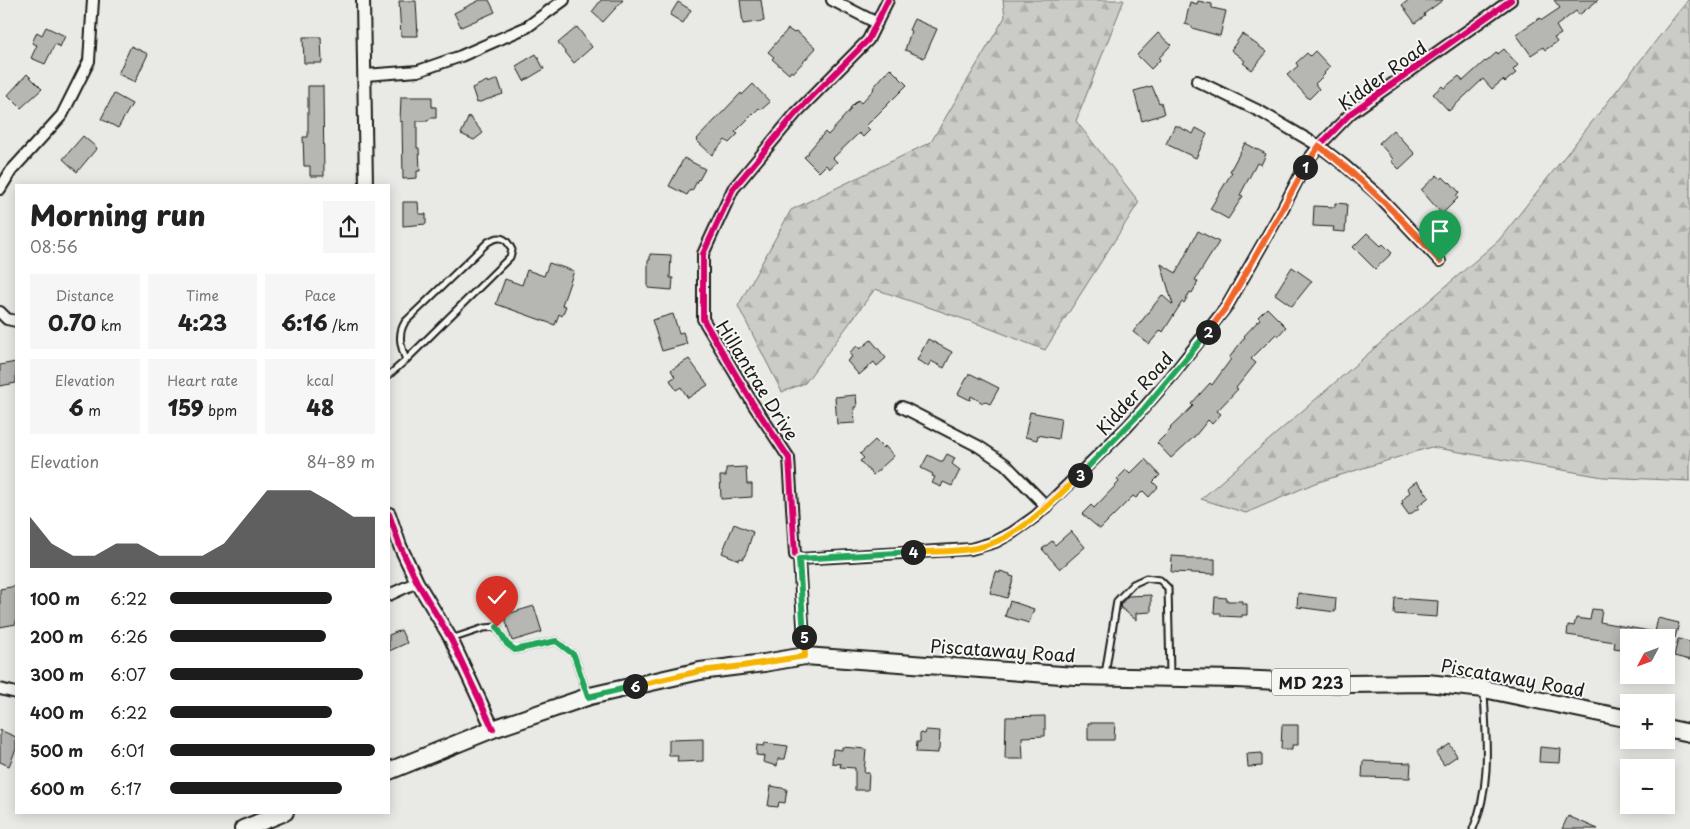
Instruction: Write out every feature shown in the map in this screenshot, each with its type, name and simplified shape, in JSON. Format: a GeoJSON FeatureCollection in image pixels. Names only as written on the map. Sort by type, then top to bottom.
{"type":"FeatureCollection","features":[{"type":"Feature","properties":{"kind":"main road","name":"Piscataway Road"},"geometry":{"type":"LineString","coordinates":[[390,771],[493,729],[588,697],[700,671],[805,656],[1056,674],[1348,684],[1427,683],[1484,689],[1620,718]]}},
{"type":"Feature","properties":{"kind":"main road"},"geometry":{"type":"LineString","coordinates":[[1675,730],[1690,733]]}},
{"type":"Feature","properties":{"kind":"main road"},"geometry":{"type":"LineString","coordinates":[[243,829],[280,814]]}},
{"type":"Feature","properties":{"kind":"street"},"geometry":{"type":"LineString","coordinates":[[0,189],[12,171],[62,115],[89,61],[93,0]]}},
{"type":"Feature","properties":{"kind":"street"},"geometry":{"type":"LineString","coordinates":[[363,0],[366,184]]}},
{"type":"Feature","properties":{"kind":"street"},"geometry":{"type":"LineString","coordinates":[[365,75],[418,71],[461,56],[527,27],[564,0]]}},
{"type":"Feature","properties":{"kind":"street"},"geometry":{"type":"LineString","coordinates":[[832,0],[877,23]]}},
{"type":"Feature","properties":{"kind":"street","name":"Hillantrae Drive"},"geometry":{"type":"LineString","coordinates":[[805,656],[799,559],[795,556],[789,458],[753,404],[703,319],[703,254],[733,189],[796,113],[868,40],[888,0]]}},
{"type":"Feature","properties":{"kind":"street","name":"Kidder Road"},"geometry":{"type":"LineString","coordinates":[[799,559],[971,549],[984,546],[1012,533],[1036,516],[1144,409],[1212,327],[1232,298],[1308,160],[1319,146],[1351,114],[1511,0]]}},
{"type":"Feature","properties":{"kind":"street"},"geometry":{"type":"LineString","coordinates":[[1197,81],[1261,112],[1319,146],[1377,194],[1440,261]]}},
{"type":"Feature","properties":{"kind":"street"},"geometry":{"type":"LineString","coordinates":[[0,312],[8,319],[15,321]]}},
{"type":"Feature","properties":{"kind":"street"},"geometry":{"type":"LineString","coordinates":[[902,407],[978,446],[1006,464],[1047,507]]}},
{"type":"Feature","properties":{"kind":"street"},"geometry":{"type":"LineString","coordinates":[[390,517],[400,546],[417,582],[451,639],[493,729]]}},
{"type":"Feature","properties":{"kind":"street"},"geometry":{"type":"LineString","coordinates":[[390,595],[417,582]]}},
{"type":"Feature","properties":{"kind":"street"},"geometry":{"type":"LineString","coordinates":[[0,689],[15,693]]}},
{"type":"Feature","properties":{"kind":"lane"},"geometry":{"type":"LineString","coordinates":[[390,374],[406,360],[510,257],[512,250],[509,243],[502,238],[495,238],[488,242],[405,322],[400,334],[401,347],[406,360]]}},
{"type":"Feature","properties":{"kind":"lane"},"geometry":{"type":"LineString","coordinates":[[1104,676],[1117,601],[1133,584],[1146,578],[1160,580],[1168,588],[1170,677]]}},
{"type":"Feature","properties":{"kind":"lane"},"geometry":{"type":"LineString","coordinates":[[451,639],[484,628],[497,627],[507,644],[515,650],[556,641],[574,655],[588,697]]}},
{"type":"Feature","properties":{"kind":"lane"},"geometry":{"type":"LineString","coordinates":[[1473,829],[1480,812],[1487,772],[1484,689]]}},
{"type":"Feature","properties":{"kind":"green space"},"geometry":{"type":"Polygon","coordinates":[[[1003,0],[1124,0],[1076,121],[1139,202],[1045,350],[981,325],[875,289],[805,383],[782,392],[738,306],[791,210],[931,142],[1005,17],[1003,0]]]}},
{"type":"Feature","properties":{"kind":"green space"},"geometry":{"type":"Polygon","coordinates":[[[1688,0],[1690,0],[1690,481],[1603,477],[1431,447],[1315,483],[1246,513],[1201,499],[1499,240],[1688,0]]]}},
{"type":"Feature","properties":{"kind":"building"},"geometry":{"type":"Polygon","coordinates":[[[480,0],[489,0],[495,12],[461,27],[454,13],[480,0]]]}},
{"type":"Feature","properties":{"kind":"building"},"geometry":{"type":"Polygon","coordinates":[[[601,0],[623,0],[603,22],[592,12],[601,0]]]}},
{"type":"Feature","properties":{"kind":"building"},"geometry":{"type":"Polygon","coordinates":[[[740,0],[761,0],[764,21],[743,24],[740,0]]]}},
{"type":"Feature","properties":{"kind":"building"},"geometry":{"type":"Polygon","coordinates":[[[1409,0],[1443,0],[1415,23],[1402,5],[1409,0]]]}},
{"type":"Feature","properties":{"kind":"building"},"geometry":{"type":"Polygon","coordinates":[[[1554,0],[1598,0],[1579,15],[1576,11],[1556,26],[1561,34],[1554,38],[1557,42],[1545,50],[1543,47],[1531,55],[1516,34],[1540,18],[1542,20],[1560,8],[1554,0]]]}},
{"type":"Feature","properties":{"kind":"building"},"geometry":{"type":"Polygon","coordinates":[[[399,1],[416,1],[418,36],[401,36],[399,1]]]}},
{"type":"Feature","properties":{"kind":"building"},"geometry":{"type":"Polygon","coordinates":[[[1198,1],[1212,4],[1212,8],[1226,11],[1220,36],[1192,28],[1192,26],[1185,24],[1190,2],[1197,4],[1198,1]]]}},
{"type":"Feature","properties":{"kind":"building"},"geometry":{"type":"Polygon","coordinates":[[[678,2],[691,10],[683,23],[670,15],[678,2]]]}},
{"type":"Feature","properties":{"kind":"building"},"geometry":{"type":"Polygon","coordinates":[[[914,19],[937,29],[924,58],[905,50],[911,31],[909,30],[914,19]]]}},
{"type":"Feature","properties":{"kind":"building"},"geometry":{"type":"Polygon","coordinates":[[[46,27],[65,36],[60,47],[55,44],[45,64],[31,58],[37,45],[32,43],[37,32],[42,35],[46,27]]]}},
{"type":"Feature","properties":{"kind":"building"},"geometry":{"type":"Polygon","coordinates":[[[577,27],[592,47],[574,63],[558,43],[577,27]]]}},
{"type":"Feature","properties":{"kind":"building"},"geometry":{"type":"Polygon","coordinates":[[[788,29],[794,33],[796,31],[816,48],[793,73],[791,71],[789,74],[772,59],[774,57],[768,52],[788,29]]]}},
{"type":"Feature","properties":{"kind":"building"},"geometry":{"type":"Polygon","coordinates":[[[1158,33],[1171,45],[1151,69],[1137,55],[1158,33]]]}},
{"type":"Feature","properties":{"kind":"building"},"geometry":{"type":"Polygon","coordinates":[[[1242,34],[1267,52],[1252,70],[1243,63],[1245,61],[1231,50],[1242,34]]]}},
{"type":"Feature","properties":{"kind":"building"},"geometry":{"type":"Polygon","coordinates":[[[303,37],[321,37],[322,63],[304,63],[303,37]]]}},
{"type":"Feature","properties":{"kind":"building"},"geometry":{"type":"Polygon","coordinates":[[[131,46],[148,54],[135,82],[118,74],[131,46]]]}},
{"type":"Feature","properties":{"kind":"building"},"geometry":{"type":"Polygon","coordinates":[[[1504,49],[1518,65],[1513,70],[1516,73],[1505,82],[1503,80],[1492,89],[1483,79],[1449,111],[1433,94],[1459,76],[1463,81],[1485,61],[1504,49]]]}},
{"type":"Feature","properties":{"kind":"building"},"geometry":{"type":"Polygon","coordinates":[[[1315,51],[1330,67],[1315,84],[1319,89],[1309,99],[1287,75],[1298,66],[1296,63],[1307,53],[1310,56],[1315,51]]]}},
{"type":"Feature","properties":{"kind":"building"},"geometry":{"type":"Polygon","coordinates":[[[536,54],[544,69],[524,81],[516,66],[536,54]]]}},
{"type":"Feature","properties":{"kind":"building"},"geometry":{"type":"Polygon","coordinates":[[[890,68],[907,85],[866,126],[870,130],[863,137],[859,133],[833,158],[837,162],[829,169],[826,165],[819,172],[804,157],[825,132],[828,135],[858,100],[861,103],[890,68]]]}},
{"type":"Feature","properties":{"kind":"building"},"geometry":{"type":"Polygon","coordinates":[[[27,74],[42,89],[21,108],[8,95],[27,74]]]}},
{"type":"Feature","properties":{"kind":"building"},"geometry":{"type":"Polygon","coordinates":[[[498,79],[503,94],[477,103],[472,88],[487,81],[488,83],[498,79]]]}},
{"type":"Feature","properties":{"kind":"building"},"geometry":{"type":"Polygon","coordinates":[[[753,84],[770,102],[761,110],[759,108],[735,132],[738,134],[729,143],[725,140],[712,155],[696,140],[741,93],[742,95],[753,84]]]}},
{"type":"Feature","properties":{"kind":"building"},"geometry":{"type":"Polygon","coordinates":[[[308,86],[323,86],[324,176],[310,176],[310,166],[304,166],[303,137],[308,137],[308,86]]]}},
{"type":"Feature","properties":{"kind":"building"},"geometry":{"type":"Polygon","coordinates":[[[1152,86],[1159,103],[1161,102],[1164,114],[1142,121],[1134,91],[1152,86]]]}},
{"type":"Feature","properties":{"kind":"building"},"geometry":{"type":"Polygon","coordinates":[[[114,94],[132,104],[118,128],[101,119],[114,94]]]}},
{"type":"Feature","properties":{"kind":"building"},"geometry":{"type":"Polygon","coordinates":[[[401,97],[432,97],[432,107],[436,107],[436,118],[430,118],[428,121],[417,121],[417,148],[419,148],[420,171],[417,171],[417,178],[403,179],[402,121],[400,122],[401,97]]]}},
{"type":"Feature","properties":{"kind":"building"},"geometry":{"type":"Polygon","coordinates":[[[469,116],[483,133],[474,140],[461,134],[469,116]]]}},
{"type":"Feature","properties":{"kind":"building"},"geometry":{"type":"Polygon","coordinates":[[[1175,125],[1193,134],[1196,128],[1207,134],[1196,158],[1166,144],[1175,125]]]}},
{"type":"Feature","properties":{"kind":"building"},"geometry":{"type":"Polygon","coordinates":[[[1393,130],[1415,154],[1399,169],[1379,143],[1393,130]]]}},
{"type":"Feature","properties":{"kind":"building"},"geometry":{"type":"Polygon","coordinates":[[[83,136],[97,148],[77,172],[63,159],[83,136]]]}},
{"type":"Feature","properties":{"kind":"building"},"geometry":{"type":"Polygon","coordinates":[[[1245,143],[1266,154],[1261,165],[1257,163],[1240,195],[1243,196],[1228,219],[1210,209],[1232,172],[1230,171],[1245,143]]]}},
{"type":"Feature","properties":{"kind":"building"},"geometry":{"type":"Polygon","coordinates":[[[684,158],[705,169],[692,191],[690,190],[687,195],[669,186],[684,158]]]}},
{"type":"Feature","properties":{"kind":"building"},"geometry":{"type":"Polygon","coordinates":[[[1437,175],[1441,179],[1443,177],[1450,182],[1459,192],[1456,196],[1458,198],[1442,214],[1421,190],[1437,175]]]}},
{"type":"Feature","properties":{"kind":"building"},"geometry":{"type":"Polygon","coordinates":[[[403,202],[418,202],[419,214],[426,214],[426,224],[403,226],[403,202]]]}},
{"type":"Feature","properties":{"kind":"building"},"geometry":{"type":"Polygon","coordinates":[[[1335,203],[1347,204],[1345,232],[1333,231],[1334,227],[1313,226],[1314,206],[1335,207],[1335,203]]]}},
{"type":"Feature","properties":{"kind":"building"},"geometry":{"type":"Polygon","coordinates":[[[1198,231],[1219,242],[1195,280],[1198,282],[1192,293],[1190,292],[1184,303],[1182,302],[1163,332],[1161,330],[1149,344],[1133,332],[1162,295],[1173,305],[1161,264],[1176,273],[1198,231]]]}},
{"type":"Feature","properties":{"kind":"building"},"geometry":{"type":"Polygon","coordinates":[[[1367,233],[1392,253],[1375,269],[1353,247],[1367,233]]]}},
{"type":"Feature","properties":{"kind":"building"},"geometry":{"type":"Polygon","coordinates":[[[650,254],[671,255],[670,278],[673,278],[672,290],[648,288],[648,260],[650,260],[650,254]]]}},
{"type":"Feature","properties":{"kind":"building"},"geometry":{"type":"Polygon","coordinates":[[[549,263],[574,271],[562,305],[566,306],[562,316],[559,314],[555,325],[496,304],[505,279],[522,285],[527,270],[544,276],[549,263]]]}},
{"type":"Feature","properties":{"kind":"building"},"geometry":{"type":"Polygon","coordinates":[[[1292,267],[1312,281],[1292,306],[1275,294],[1292,267]]]}},
{"type":"Feature","properties":{"kind":"building"},"geometry":{"type":"Polygon","coordinates":[[[1267,308],[1286,327],[1278,336],[1276,334],[1251,359],[1256,363],[1236,388],[1238,389],[1217,411],[1221,414],[1212,424],[1208,420],[1195,436],[1171,458],[1157,443],[1193,406],[1191,404],[1210,383],[1212,385],[1231,359],[1229,358],[1244,336],[1260,319],[1258,317],[1267,308]]]}},
{"type":"Feature","properties":{"kind":"building"},"geometry":{"type":"Polygon","coordinates":[[[673,314],[679,333],[683,332],[687,344],[662,351],[652,320],[673,314]]]}},
{"type":"Feature","properties":{"kind":"building"},"geometry":{"type":"Polygon","coordinates":[[[928,339],[952,352],[944,368],[931,361],[928,366],[917,360],[928,339]]]}},
{"type":"Feature","properties":{"kind":"building"},"geometry":{"type":"Polygon","coordinates":[[[871,340],[886,358],[877,366],[874,362],[859,375],[847,361],[852,357],[849,353],[857,346],[860,349],[871,340]]]}},
{"type":"Feature","properties":{"kind":"building"},"geometry":{"type":"Polygon","coordinates":[[[689,359],[708,385],[688,398],[681,387],[676,390],[670,380],[675,377],[671,370],[689,359]]]}},
{"type":"Feature","properties":{"kind":"building"},"geometry":{"type":"Polygon","coordinates":[[[15,362],[15,383],[0,386],[0,365],[15,362]]]}},
{"type":"Feature","properties":{"kind":"building"},"geometry":{"type":"Polygon","coordinates":[[[969,374],[999,388],[990,404],[984,401],[983,403],[971,396],[970,400],[958,394],[969,374]]]}},
{"type":"Feature","properties":{"kind":"building"},"geometry":{"type":"Polygon","coordinates":[[[856,395],[857,407],[854,407],[855,423],[837,424],[835,397],[856,395]]]}},
{"type":"Feature","properties":{"kind":"building"},"geometry":{"type":"Polygon","coordinates":[[[1030,412],[1061,418],[1058,439],[1038,435],[1037,440],[1025,437],[1030,412]]]}},
{"type":"Feature","properties":{"kind":"building"},"geometry":{"type":"Polygon","coordinates":[[[875,440],[883,448],[885,446],[894,456],[873,475],[860,461],[864,458],[860,454],[875,440]]]}},
{"type":"Feature","properties":{"kind":"building"},"geometry":{"type":"Polygon","coordinates":[[[947,454],[955,458],[952,464],[960,470],[952,486],[943,482],[941,487],[932,483],[935,477],[932,476],[933,474],[921,468],[928,455],[943,461],[947,454]]]}},
{"type":"Feature","properties":{"kind":"building"},"geometry":{"type":"Polygon","coordinates":[[[1145,459],[1160,475],[1153,482],[1158,487],[1149,497],[1143,491],[1136,498],[1133,496],[1100,529],[1082,514],[1091,505],[1094,508],[1119,482],[1117,479],[1126,470],[1130,474],[1145,459]]]}},
{"type":"Feature","properties":{"kind":"building"},"geometry":{"type":"Polygon","coordinates":[[[746,467],[747,484],[752,484],[752,497],[721,499],[720,476],[726,476],[726,468],[746,467]]]}},
{"type":"Feature","properties":{"kind":"building"},"geometry":{"type":"Polygon","coordinates":[[[1417,481],[1429,497],[1409,515],[1401,504],[1410,492],[1407,488],[1417,481]]]}},
{"type":"Feature","properties":{"kind":"building"},"geometry":{"type":"Polygon","coordinates":[[[734,524],[753,532],[743,559],[740,558],[739,560],[722,553],[734,524]]]}},
{"type":"Feature","properties":{"kind":"building"},"geometry":{"type":"Polygon","coordinates":[[[1071,531],[1085,547],[1060,569],[1042,549],[1052,541],[1055,545],[1071,531]]]}},
{"type":"Feature","properties":{"kind":"building"},"geometry":{"type":"Polygon","coordinates":[[[1172,556],[1187,557],[1187,559],[1215,559],[1215,574],[1171,572],[1172,556]]]}},
{"type":"Feature","properties":{"kind":"building"},"geometry":{"type":"Polygon","coordinates":[[[1000,571],[1014,577],[1007,598],[990,593],[996,572],[1000,573],[1000,571]]]}},
{"type":"Feature","properties":{"kind":"building"},"geometry":{"type":"Polygon","coordinates":[[[15,586],[15,624],[0,627],[0,589],[15,586]]]}},
{"type":"Feature","properties":{"kind":"building"},"geometry":{"type":"Polygon","coordinates":[[[1298,593],[1336,598],[1335,612],[1297,607],[1298,593]]]}},
{"type":"Feature","properties":{"kind":"building"},"geometry":{"type":"Polygon","coordinates":[[[1151,595],[1151,612],[1136,613],[1136,620],[1120,607],[1128,596],[1151,595]]]}},
{"type":"Feature","properties":{"kind":"building"},"geometry":{"type":"Polygon","coordinates":[[[1215,597],[1227,598],[1227,601],[1242,601],[1242,604],[1247,604],[1247,615],[1242,615],[1242,617],[1221,616],[1221,613],[1214,613],[1215,597]]]}},
{"type":"Feature","properties":{"kind":"building"},"geometry":{"type":"Polygon","coordinates":[[[1395,598],[1438,601],[1437,617],[1394,614],[1395,598]]]}},
{"type":"Feature","properties":{"kind":"building"},"geometry":{"type":"Polygon","coordinates":[[[1010,601],[1034,609],[1029,623],[1005,616],[1010,601]]]}},
{"type":"Feature","properties":{"kind":"building"},"geometry":{"type":"Polygon","coordinates":[[[534,606],[542,632],[512,641],[504,615],[534,606]]]}},
{"type":"Feature","properties":{"kind":"building"},"geometry":{"type":"Polygon","coordinates":[[[1592,609],[1602,610],[1600,622],[1638,629],[1620,629],[1620,649],[1614,648],[1615,642],[1567,635],[1568,625],[1574,626],[1576,618],[1590,620],[1592,609]]]}},
{"type":"Feature","properties":{"kind":"building"},"geometry":{"type":"Polygon","coordinates":[[[1658,618],[1679,623],[1675,638],[1675,629],[1656,629],[1658,618]]]}},
{"type":"Feature","properties":{"kind":"building"},"geometry":{"type":"Polygon","coordinates":[[[401,630],[407,643],[390,651],[390,635],[401,630]]]}},
{"type":"Feature","properties":{"kind":"building"},"geometry":{"type":"Polygon","coordinates":[[[1678,639],[1690,642],[1690,660],[1675,656],[1678,639]]]}},
{"type":"Feature","properties":{"kind":"building"},"geometry":{"type":"Polygon","coordinates":[[[1045,716],[1045,736],[1022,737],[1023,759],[1005,759],[1006,717],[1045,716]]]}},
{"type":"Feature","properties":{"kind":"building"},"geometry":{"type":"Polygon","coordinates":[[[1088,723],[1115,723],[1114,740],[1088,740],[1088,723]]]}},
{"type":"Feature","properties":{"kind":"building"},"geometry":{"type":"Polygon","coordinates":[[[1282,725],[1298,725],[1298,745],[1292,745],[1292,749],[1281,749],[1282,725]]]}},
{"type":"Feature","properties":{"kind":"building"},"geometry":{"type":"Polygon","coordinates":[[[0,730],[15,737],[15,751],[9,766],[0,762],[0,730]]]}},
{"type":"Feature","properties":{"kind":"building"},"geometry":{"type":"Polygon","coordinates":[[[926,730],[940,731],[938,753],[916,752],[917,742],[920,742],[920,733],[925,734],[926,730]]]}},
{"type":"Feature","properties":{"kind":"building"},"geometry":{"type":"Polygon","coordinates":[[[703,739],[703,761],[677,762],[678,756],[669,756],[669,740],[703,739]]]}},
{"type":"Feature","properties":{"kind":"building"},"geometry":{"type":"Polygon","coordinates":[[[765,743],[788,746],[785,759],[778,759],[777,766],[763,762],[764,756],[756,755],[757,745],[764,746],[765,743]]]}},
{"type":"Feature","properties":{"kind":"building"},"geometry":{"type":"Polygon","coordinates":[[[1450,744],[1457,756],[1444,765],[1436,753],[1450,744]]]}},
{"type":"Feature","properties":{"kind":"building"},"geometry":{"type":"Polygon","coordinates":[[[842,747],[866,749],[864,773],[869,773],[868,790],[855,790],[855,768],[840,767],[841,764],[832,763],[833,749],[842,750],[842,747]]]}},
{"type":"Feature","properties":{"kind":"building"},"geometry":{"type":"Polygon","coordinates":[[[1540,747],[1561,749],[1560,763],[1539,762],[1540,747]]]}},
{"type":"Feature","properties":{"kind":"building"},"geometry":{"type":"Polygon","coordinates":[[[1262,753],[1262,766],[1248,767],[1247,754],[1262,753]]]}},
{"type":"Feature","properties":{"kind":"building"},"geometry":{"type":"Polygon","coordinates":[[[1363,761],[1411,763],[1410,778],[1362,777],[1363,761]]]}},
{"type":"Feature","properties":{"kind":"building"},"geometry":{"type":"Polygon","coordinates":[[[771,786],[787,789],[785,803],[779,802],[778,807],[768,806],[771,786]]]}},
{"type":"Feature","properties":{"kind":"building"},"geometry":{"type":"Polygon","coordinates":[[[1568,816],[1598,829],[1562,829],[1568,816]]]}},
{"type":"Feature","properties":{"kind":"cycle path"},"geometry":{"type":"LineString","coordinates":[[805,656],[799,559],[795,555],[789,458],[753,404],[703,319],[703,254],[733,189],[796,113],[868,40],[888,0]]}},
{"type":"Feature","properties":{"kind":"cycle path"},"geometry":{"type":"LineString","coordinates":[[799,559],[971,549],[995,542],[1012,533],[1036,516],[1128,426],[1171,377],[1227,306],[1282,210],[1308,160],[1319,146],[1351,113],[1511,0]]}},
{"type":"Feature","properties":{"kind":"cycle path"},"geometry":{"type":"LineString","coordinates":[[390,517],[400,546],[417,582],[451,639],[493,729]]}},
{"type":"Feature","properties":{"kind":"route"},"geometry":{"type":"LineString","coordinates":[[497,627],[507,644],[515,650],[556,641],[574,655],[588,697],[700,671],[805,656],[799,559],[971,549],[995,542],[1012,533],[1036,516],[1144,409],[1212,327],[1227,306],[1282,210],[1308,160],[1319,146],[1377,194],[1440,261]]}}]}
